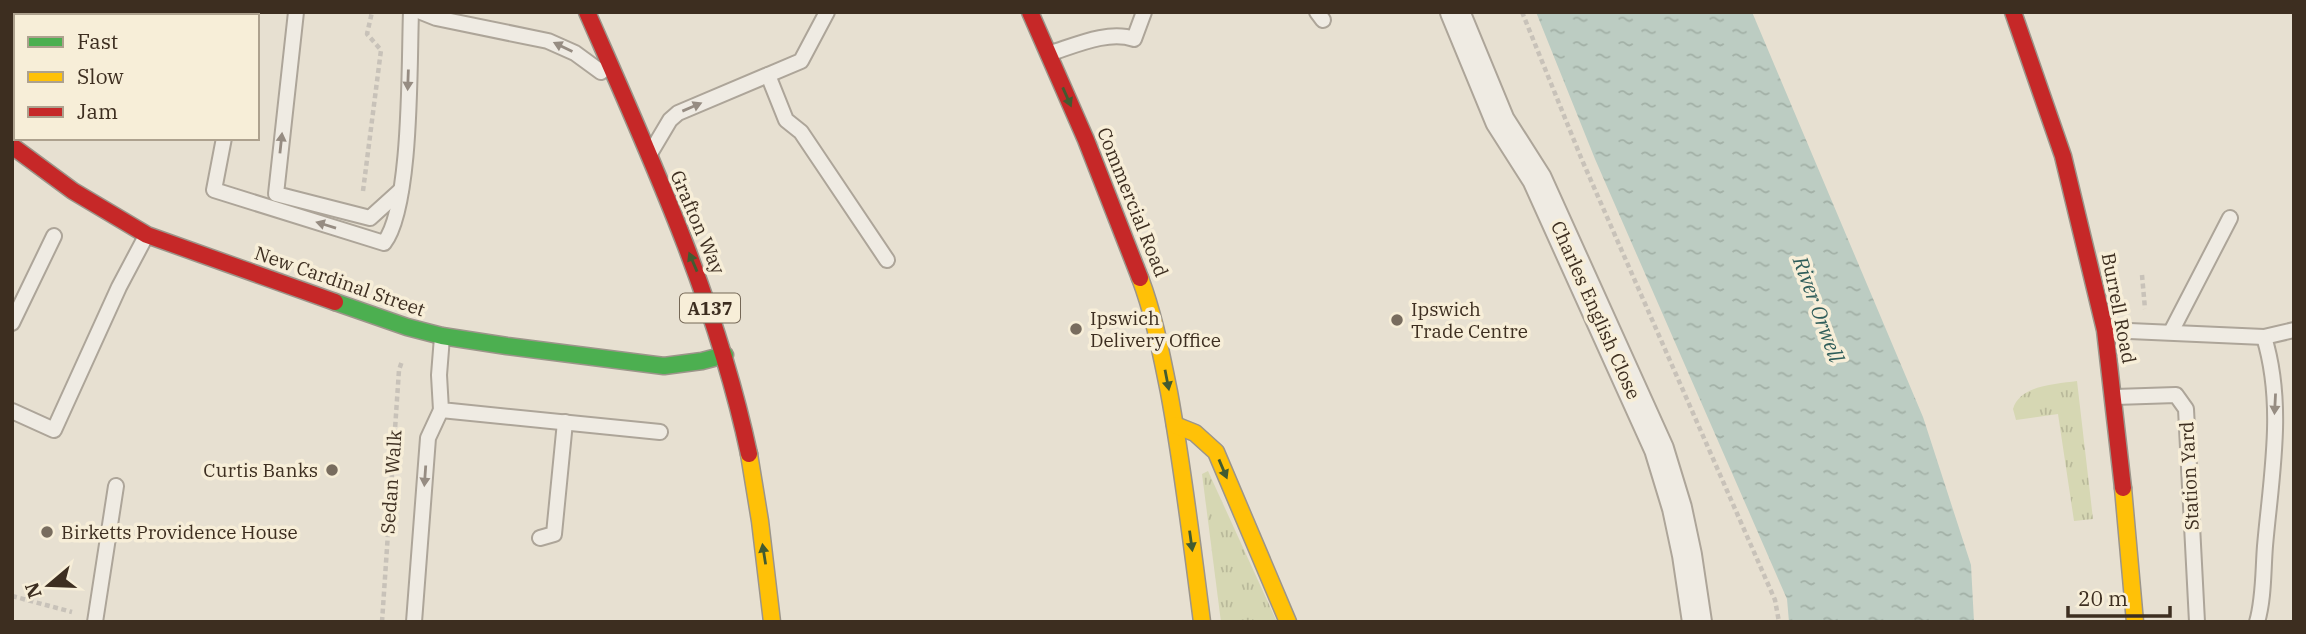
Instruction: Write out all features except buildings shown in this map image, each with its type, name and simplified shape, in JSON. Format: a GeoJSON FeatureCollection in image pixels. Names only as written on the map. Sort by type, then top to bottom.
{"type":"FeatureCollection","features":[{"type":"Feature","properties":{"kind":"main road","name":"Grafton Way"},"geometry":{"type":"LineString","coordinates":[[587,12],[702,285],[725,355],[753,484],[768,576],[772,622]]}},
{"type":"Feature","properties":{"kind":"main road","name":"Commercial Road"},"geometry":{"type":"LineString","coordinates":[[1030,12],[1086,140],[1145,288],[1160,345],[1175,425],[1202,622]]}},
{"type":"Feature","properties":{"kind":"main road","name":"Burrell Road"},"geometry":{"type":"LineString","coordinates":[[2013,12],[2063,156],[2105,330],[2135,622]]}},
{"type":"Feature","properties":{"kind":"main road","name":"New Cardinal Street"},"geometry":{"type":"LineString","coordinates":[[12,146],[73,191],[147,235],[377,318],[442,336],[664,366],[702,362],[725,355]]}},
{"type":"Feature","properties":{"kind":"main road"},"geometry":{"type":"LineString","coordinates":[[1175,425],[1195,433],[1216,452],[1288,622]]}},
{"type":"Feature","properties":{"kind":"street","name":"Charles English Close"},"geometry":{"type":"LineString","coordinates":[[1455,12],[1500,121],[1537,179],[1658,449],[1677,508],[1697,622]]}},
{"type":"Feature","properties":{"kind":"lane"},"geometry":{"type":"LineString","coordinates":[[296,12],[276,194],[370,218],[401,190]]}},
{"type":"Feature","properties":{"kind":"lane"},"geometry":{"type":"LineString","coordinates":[[224,140],[214,190],[384,243],[392,233],[404,168],[411,12]]}},
{"type":"Feature","properties":{"kind":"lane"},"geometry":{"type":"LineString","coordinates":[[421,12],[436,18],[548,41],[575,53],[619,86]]}},
{"type":"Feature","properties":{"kind":"lane"},"geometry":{"type":"LineString","coordinates":[[814,12],[819,28]]}},
{"type":"Feature","properties":{"kind":"lane"},"geometry":{"type":"LineString","coordinates":[[648,156],[670,120],[678,113],[801,61],[827,12]]}},
{"type":"Feature","properties":{"kind":"lane"},"geometry":{"type":"LineString","coordinates":[[1049,54],[1110,36],[1135,39],[1144,12]]}},
{"type":"Feature","properties":{"kind":"lane"},"geometry":{"type":"LineString","coordinates":[[768,75],[786,120],[801,132],[887,260]]}},
{"type":"Feature","properties":{"kind":"lane"},"geometry":{"type":"LineString","coordinates":[[2171,332],[2230,218]]}},
{"type":"Feature","properties":{"kind":"lane"},"geometry":{"type":"LineString","coordinates":[[12,411],[54,430],[119,287],[147,235]]}},
{"type":"Feature","properties":{"kind":"lane"},"geometry":{"type":"LineString","coordinates":[[12,323],[54,236]]}},
{"type":"Feature","properties":{"kind":"lane"},"geometry":{"type":"LineString","coordinates":[[2105,330],[2264,337],[2289,332]]}},
{"type":"Feature","properties":{"kind":"lane"},"geometry":{"type":"LineString","coordinates":[[414,622],[428,438],[441,410],[439,375],[442,336]]}},
{"type":"Feature","properties":{"kind":"lane"},"geometry":{"type":"LineString","coordinates":[[2257,622],[2273,458],[2276,392],[2264,337]]}},
{"type":"Feature","properties":{"kind":"lane","name":"Station Yard"},"geometry":{"type":"LineString","coordinates":[[2113,398],[2176,396],[2186,408],[2197,622]]}},
{"type":"Feature","properties":{"kind":"lane"},"geometry":{"type":"LineString","coordinates":[[441,410],[660,432]]}},
{"type":"Feature","properties":{"kind":"lane"},"geometry":{"type":"LineString","coordinates":[[547,536],[565,422]]}},
{"type":"Feature","properties":{"kind":"lane"},"geometry":{"type":"LineString","coordinates":[[95,620],[116,486]]}},
{"type":"Feature","properties":{"kind":"path"},"geometry":{"type":"LineString","coordinates":[[359,216],[381,50],[367,34],[372,12]]}},
{"type":"Feature","properties":{"kind":"path"},"geometry":{"type":"LineString","coordinates":[[1522,12],[1587,173],[1775,600],[1779,622]]}},
{"type":"Feature","properties":{"kind":"path","name":"Sedan Walk"},"geometry":{"type":"LineString","coordinates":[[382,622],[399,370],[403,357]]}},
{"type":"Feature","properties":{"kind":"path"},"geometry":{"type":"LineString","coordinates":[[12,596],[95,620]]}},
{"type":"Feature","properties":{"kind":"green space"},"geometry":{"type":"Polygon","coordinates":[[[2077,381],[2093,519],[2074,521],[2058,414],[2016,420],[2013,409],[2017,401],[2031,390],[2077,381]]]}},
{"type":"Feature","properties":{"kind":"green space"},"geometry":{"type":"Polygon","coordinates":[[[1208,471],[1277,622],[1221,622],[1202,474],[1208,471]]]}},
{"type":"Feature","properties":{"kind":"water","name":"River Orwell"},"geometry":{"type":"Polygon","coordinates":[[[1536,12],[1752,12],[1923,417],[1971,565],[1974,622],[1789,622],[1787,599],[1595,159],[1536,12]]]}},
{"type":"Feature","properties":{"kind":"traffic: fast"},"geometry":{"type":"LineString","coordinates":[[335,302],[442,336],[507,346],[664,366],[725,355]]}},
{"type":"Feature","properties":{"kind":"traffic: slow"},"geometry":{"type":"LineString","coordinates":[[1140,278],[1153,320],[1169,392],[1202,622]]}},
{"type":"Feature","properties":{"kind":"traffic: slow"},"geometry":{"type":"LineString","coordinates":[[1175,425],[1195,433],[1216,452],[1288,622]]}},
{"type":"Feature","properties":{"kind":"traffic: slow"},"geometry":{"type":"LineString","coordinates":[[749,454],[772,622]]}},
{"type":"Feature","properties":{"kind":"traffic: slow"},"geometry":{"type":"LineString","coordinates":[[2123,488],[2135,622]]}},
{"type":"Feature","properties":{"kind":"traffic: jam"},"geometry":{"type":"LineString","coordinates":[[587,12],[657,174],[700,284],[719,340],[749,454]]}},
{"type":"Feature","properties":{"kind":"traffic: jam"},"geometry":{"type":"LineString","coordinates":[[1030,12],[1086,140],[1140,278]]}},
{"type":"Feature","properties":{"kind":"traffic: jam"},"geometry":{"type":"LineString","coordinates":[[2013,12],[2063,156],[2105,330],[2123,488]]}},
{"type":"Feature","properties":{"kind":"traffic: jam"},"geometry":{"type":"LineString","coordinates":[[12,146],[73,191],[147,235],[335,302]]}},
{"type":"Feature","properties":{"kind":"place","name":"Ipswich Trade Centre"},"geometry":{"type":"Point","coordinates":[1397,320]}},
{"type":"Feature","properties":{"kind":"place","name":"Ipswich Delivery Office"},"geometry":{"type":"Point","coordinates":[1076,329]}},
{"type":"Feature","properties":{"kind":"place","name":"Curtis Banks"},"geometry":{"type":"Point","coordinates":[332,470]}},
{"type":"Feature","properties":{"kind":"place","name":"Birketts Providence House"},"geometry":{"type":"Point","coordinates":[47,532]}}]}
